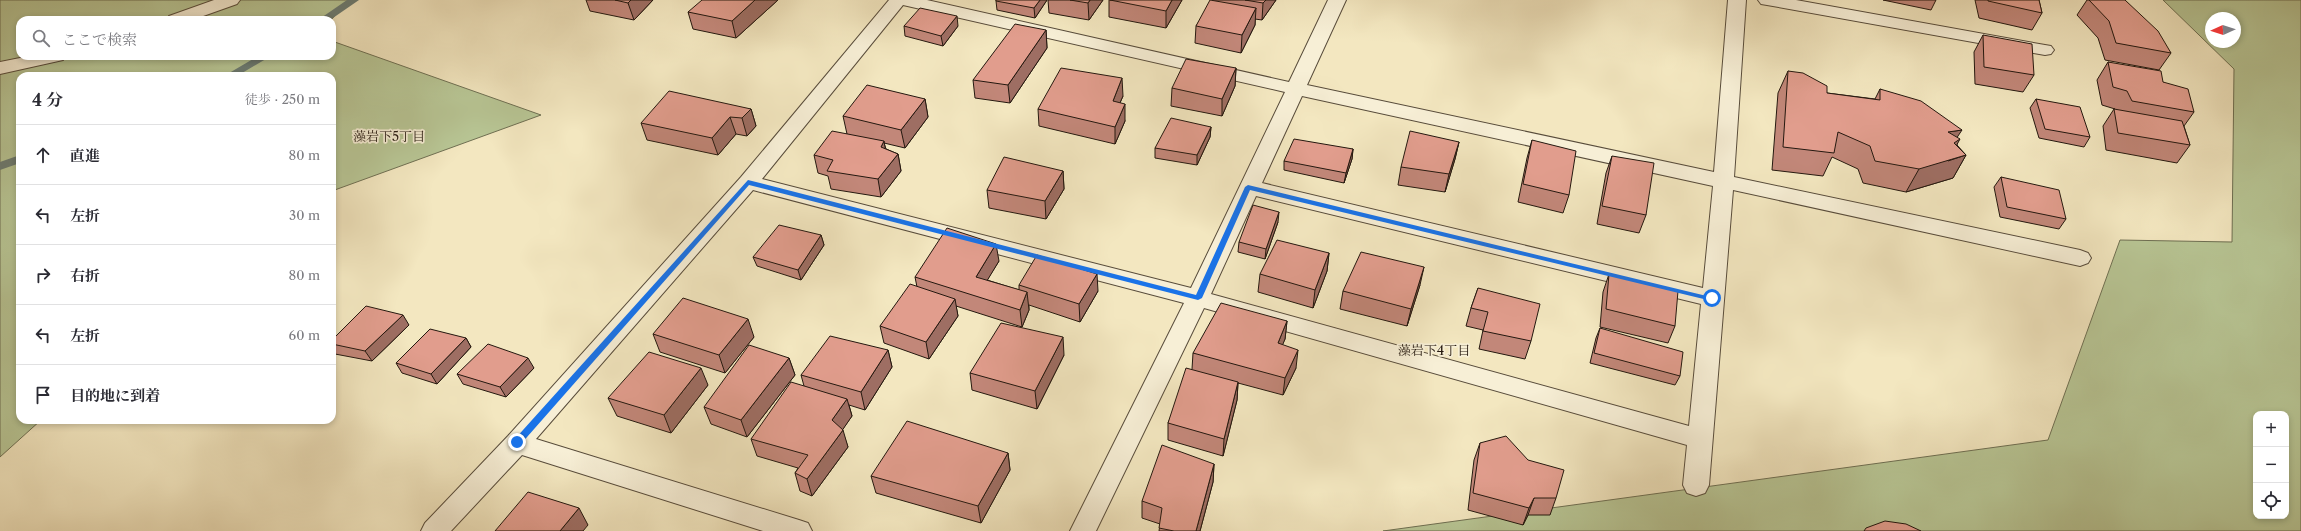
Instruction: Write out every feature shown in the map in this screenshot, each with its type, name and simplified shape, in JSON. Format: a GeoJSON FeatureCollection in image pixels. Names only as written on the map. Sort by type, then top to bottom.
{"type":"FeatureCollection","features":[{"type":"Feature","properties":{"kind":"street"},"geometry":{"type":"LineString","coordinates":[[186,16],[231,0]]}},
{"type":"Feature","properties":{"kind":"street"},"geometry":{"type":"LineString","coordinates":[[434,531],[517,442],[748,182],[898,0]]}},
{"type":"Feature","properties":{"kind":"street"},"geometry":{"type":"LineString","coordinates":[[904,0],[1296,89],[1724,180],[2080,258]]}},
{"type":"Feature","properties":{"kind":"street"},"geometry":{"type":"LineString","coordinates":[[1083,531],[1198,298],[1248,187],[1296,89],[1337,0]]}},
{"type":"Feature","properties":{"kind":"street"},"geometry":{"type":"LineString","coordinates":[[1696,485],[1724,180],[1737,0]]}},
{"type":"Feature","properties":{"kind":"street"},"geometry":{"type":"LineString","coordinates":[[1767,0],[2045,50]]}},
{"type":"Feature","properties":{"kind":"street"},"geometry":{"type":"LineString","coordinates":[[0,68],[37,60]]}},
{"type":"Feature","properties":{"kind":"street"},"geometry":{"type":"LineString","coordinates":[[748,182],[1198,298],[1700,439]]}},
{"type":"Feature","properties":{"kind":"street"},"geometry":{"type":"LineString","coordinates":[[1248,187],[1712,298]]}},
{"type":"Feature","properties":{"kind":"street"},"geometry":{"type":"LineString","coordinates":[[517,442],[798,531]]}},
{"type":"Feature","properties":{"kind":"green space"},"geometry":{"type":"Polygon","coordinates":[[[0,0],[349,0],[335,16],[16,16],[16,60],[336,60],[336,42],[541,115],[336,190],[336,72],[16,72],[16,424],[37,424],[0,457],[0,0]]]}},
{"type":"Feature","properties":{"kind":"green space"},"geometry":{"type":"Polygon","coordinates":[[[2163,0],[2301,0],[2301,531],[1383,531],[2048,440],[2120,240],[2232,242],[2234,69],[2212,48],[2241,48],[2241,12],[2205,12],[2205,41],[2163,0]]]}},
{"type":"Feature","properties":{"kind":"building"},"geometry":{"type":"Polygon","coordinates":[[[615,0],[631,0],[628,3],[615,0]]]}},
{"type":"Feature","properties":{"kind":"building"},"geometry":{"type":"Polygon","coordinates":[[[702,0],[755,0],[732,21],[688,12],[702,0]]]}},
{"type":"Feature","properties":{"kind":"building"},"geometry":{"type":"Polygon","coordinates":[[[996,0],[1040,0],[1034,8],[996,0]]]}},
{"type":"Feature","properties":{"kind":"building"},"geometry":{"type":"Polygon","coordinates":[[[1070,0],[1090,0],[1088,3],[1070,0]]]}},
{"type":"Feature","properties":{"kind":"building"},"geometry":{"type":"Polygon","coordinates":[[[1110,0],[1172,0],[1166,11],[1110,0]]]}},
{"type":"Feature","properties":{"kind":"building"},"geometry":{"type":"Polygon","coordinates":[[[1210,0],[1256,8],[1242,35],[1196,26],[1210,0]]]}},
{"type":"Feature","properties":{"kind":"building"},"geometry":{"type":"Polygon","coordinates":[[[1245,0],[1266,0],[1263,3],[1245,0]]]}},
{"type":"Feature","properties":{"kind":"building"},"geometry":{"type":"Polygon","coordinates":[[[2039,0],[2042,13],[1988,1],[2039,0]]]}},
{"type":"Feature","properties":{"kind":"building"},"geometry":{"type":"Polygon","coordinates":[[[2089,0],[2125,0],[2158,31],[2171,53],[2116,43],[2109,21],[2089,0]]]}},
{"type":"Feature","properties":{"kind":"building"},"geometry":{"type":"Polygon","coordinates":[[[920,8],[957,16],[941,36],[904,26],[920,8]]]}},
{"type":"Feature","properties":{"kind":"building"},"geometry":{"type":"Polygon","coordinates":[[[1015,24],[1046,30],[1008,85],[973,80],[1015,24]]]}},
{"type":"Feature","properties":{"kind":"building"},"geometry":{"type":"Polygon","coordinates":[[[1983,35],[2032,44],[2034,75],[1984,67],[1983,35]]]}},
{"type":"Feature","properties":{"kind":"building"},"geometry":{"type":"Polygon","coordinates":[[[1186,59],[1236,68],[1222,99],[1172,88],[1186,59]]]}},
{"type":"Feature","properties":{"kind":"building"},"geometry":{"type":"Polygon","coordinates":[[[2108,62],[2161,71],[2163,82],[2188,89],[2194,112],[2132,101],[2127,91],[2113,87],[2108,62]]]}},
{"type":"Feature","properties":{"kind":"building"},"geometry":{"type":"Polygon","coordinates":[[[1061,68],[1122,78],[1113,101],[1125,104],[1115,127],[1038,109],[1061,68]]]}},
{"type":"Feature","properties":{"kind":"building"},"geometry":{"type":"Polygon","coordinates":[[[1788,71],[1803,73],[1827,86],[1827,93],[1880,100],[1880,89],[1921,101],[1962,130],[1948,132],[1960,139],[1954,143],[1966,155],[1919,169],[1875,161],[1870,146],[1838,132],[1834,153],[1783,147],[1788,71]]]}},
{"type":"Feature","properties":{"kind":"building"},"geometry":{"type":"Polygon","coordinates":[[[867,85],[925,99],[901,130],[843,116],[867,85]]]}},
{"type":"Feature","properties":{"kind":"building"},"geometry":{"type":"Polygon","coordinates":[[[669,91],[751,109],[742,118],[730,117],[712,138],[641,123],[669,91]]]}},
{"type":"Feature","properties":{"kind":"building"},"geometry":{"type":"Polygon","coordinates":[[[2036,99],[2080,107],[2090,137],[2045,129],[2036,99]]]}},
{"type":"Feature","properties":{"kind":"building"},"geometry":{"type":"Polygon","coordinates":[[[2114,109],[2182,121],[2190,145],[2118,133],[2114,109]]]}},
{"type":"Feature","properties":{"kind":"building"},"geometry":{"type":"Polygon","coordinates":[[[1171,118],[1211,127],[1197,155],[1155,148],[1171,118]]]}},
{"type":"Feature","properties":{"kind":"building"},"geometry":{"type":"Polygon","coordinates":[[[832,131],[884,141],[881,147],[898,154],[878,179],[827,171],[833,160],[814,155],[832,131]]]}},
{"type":"Feature","properties":{"kind":"building"},"geometry":{"type":"Polygon","coordinates":[[[1410,131],[1459,142],[1449,174],[1401,167],[1410,131]]]}},
{"type":"Feature","properties":{"kind":"building"},"geometry":{"type":"Polygon","coordinates":[[[1294,139],[1353,149],[1346,173],[1284,161],[1294,139]]]}},
{"type":"Feature","properties":{"kind":"building"},"geometry":{"type":"Polygon","coordinates":[[[1532,140],[1576,151],[1569,195],[1523,184],[1532,140]]]}},
{"type":"Feature","properties":{"kind":"building"},"geometry":{"type":"Polygon","coordinates":[[[1612,156],[1654,163],[1646,215],[1602,206],[1612,156]]]}},
{"type":"Feature","properties":{"kind":"building"},"geometry":{"type":"Polygon","coordinates":[[[1004,157],[1063,171],[1045,201],[987,190],[1004,157]]]}},
{"type":"Feature","properties":{"kind":"building"},"geometry":{"type":"Polygon","coordinates":[[[2001,177],[2059,190],[2066,219],[2007,207],[2001,177]]]}},
{"type":"Feature","properties":{"kind":"building"},"geometry":{"type":"Polygon","coordinates":[[[1253,205],[1279,212],[1266,249],[1239,242],[1253,205]]]}},
{"type":"Feature","properties":{"kind":"building"},"geometry":{"type":"Polygon","coordinates":[[[779,225],[821,235],[798,270],[753,257],[779,225]]]}},
{"type":"Feature","properties":{"kind":"building"},"geometry":{"type":"Polygon","coordinates":[[[947,228],[996,244],[976,277],[1027,292],[1020,310],[915,277],[947,228]]]}},
{"type":"Feature","properties":{"kind":"building"},"geometry":{"type":"Polygon","coordinates":[[[1277,240],[1329,253],[1315,290],[1260,274],[1277,240]]]}},
{"type":"Feature","properties":{"kind":"building"},"geometry":{"type":"Polygon","coordinates":[[[1361,252],[1424,267],[1411,309],[1343,291],[1361,252]]]}},
{"type":"Feature","properties":{"kind":"building"},"geometry":{"type":"Polygon","coordinates":[[[1037,255],[1097,274],[1079,304],[1019,285],[1037,255]]]}},
{"type":"Feature","properties":{"kind":"building"},"geometry":{"type":"Polygon","coordinates":[[[1609,274],[1678,291],[1675,326],[1606,309],[1609,274]]]}},
{"type":"Feature","properties":{"kind":"building"},"geometry":{"type":"Polygon","coordinates":[[[910,284],[955,299],[926,342],[880,326],[910,284]]]}},
{"type":"Feature","properties":{"kind":"building"},"geometry":{"type":"Polygon","coordinates":[[[1478,288],[1540,304],[1531,341],[1483,331],[1488,312],[1471,308],[1478,288]]]}},
{"type":"Feature","properties":{"kind":"building"},"geometry":{"type":"Polygon","coordinates":[[[683,298],[748,319],[719,355],[653,334],[683,298]]]}},
{"type":"Feature","properties":{"kind":"building"},"geometry":{"type":"Polygon","coordinates":[[[1221,303],[1287,321],[1278,343],[1298,350],[1285,378],[1193,353],[1221,303]]]}},
{"type":"Feature","properties":{"kind":"building"},"geometry":{"type":"Polygon","coordinates":[[[366,306],[403,315],[365,351],[336,345],[336,336],[366,306]]]}},
{"type":"Feature","properties":{"kind":"building"},"geometry":{"type":"Polygon","coordinates":[[[1001,323],[1063,337],[1035,391],[970,373],[1001,323]]]}},
{"type":"Feature","properties":{"kind":"building"},"geometry":{"type":"Polygon","coordinates":[[[1600,328],[1683,352],[1680,376],[1594,353],[1600,328]]]}},
{"type":"Feature","properties":{"kind":"building"},"geometry":{"type":"Polygon","coordinates":[[[430,329],[466,338],[431,374],[396,363],[430,329]]]}},
{"type":"Feature","properties":{"kind":"building"},"geometry":{"type":"Polygon","coordinates":[[[830,336],[888,350],[861,392],[801,375],[830,336]]]}},
{"type":"Feature","properties":{"kind":"building"},"geometry":{"type":"Polygon","coordinates":[[[488,344],[528,358],[500,387],[457,374],[488,344]]]}},
{"type":"Feature","properties":{"kind":"building"},"geometry":{"type":"Polygon","coordinates":[[[749,345],[789,358],[741,420],[704,407],[749,345]]]}},
{"type":"Feature","properties":{"kind":"building"},"geometry":{"type":"Polygon","coordinates":[[[649,352],[701,368],[664,415],[608,398],[649,352]]]}},
{"type":"Feature","properties":{"kind":"building"},"geometry":{"type":"Polygon","coordinates":[[[1186,368],[1238,382],[1224,439],[1168,423],[1186,368]]]}},
{"type":"Feature","properties":{"kind":"building"},"geometry":{"type":"Polygon","coordinates":[[[791,382],[847,399],[832,420],[843,430],[807,479],[795,473],[808,455],[751,439],[791,382]]]}},
{"type":"Feature","properties":{"kind":"building"},"geometry":{"type":"Polygon","coordinates":[[[907,421],[1008,453],[978,506],[871,476],[907,421]]]}},
{"type":"Feature","properties":{"kind":"building"},"geometry":{"type":"Polygon","coordinates":[[[1506,436],[1528,460],[1564,470],[1556,498],[1534,498],[1529,508],[1473,493],[1480,443],[1506,436]]]}},
{"type":"Feature","properties":{"kind":"building"},"geometry":{"type":"Polygon","coordinates":[[[1162,445],[1214,464],[1196,531],[1174,531],[1159,528],[1162,508],[1142,501],[1162,445]]]}},
{"type":"Feature","properties":{"kind":"building"},"geometry":{"type":"Polygon","coordinates":[[[528,492],[579,508],[560,531],[495,531],[528,492]]]}},
{"type":"Feature","properties":{"kind":"building"},"geometry":{"type":"Polygon","coordinates":[[[1885,521],[1906,524],[1921,531],[1864,531],[1866,528],[1885,521]]]}},
{"type":"Feature","properties":{"kind":"waterway"},"geometry":{"type":"LineString","coordinates":[[329,16],[354,0]]}},
{"type":"Feature","properties":{"kind":"waterway"},"geometry":{"type":"LineString","coordinates":[[236,72],[259,60]]}},
{"type":"Feature","properties":{"kind":"waterway"},"geometry":{"type":"LineString","coordinates":[[0,166],[16,160]]}},
{"type":"Feature","properties":{"kind":"district","name":"藻岩下5丁目"},"geometry":{"type":"Point","coordinates":[389,136]}},
{"type":"Feature","properties":{"kind":"district","name":"藻岩下4丁目"},"geometry":{"type":"Point","coordinates":[1434,350]}},
{"type":"Feature","properties":{"kind":"route"},"geometry":{"type":"LineString","coordinates":[[517,442],[748,182],[1198,298],[1248,187],[1712,298]]}}]}
